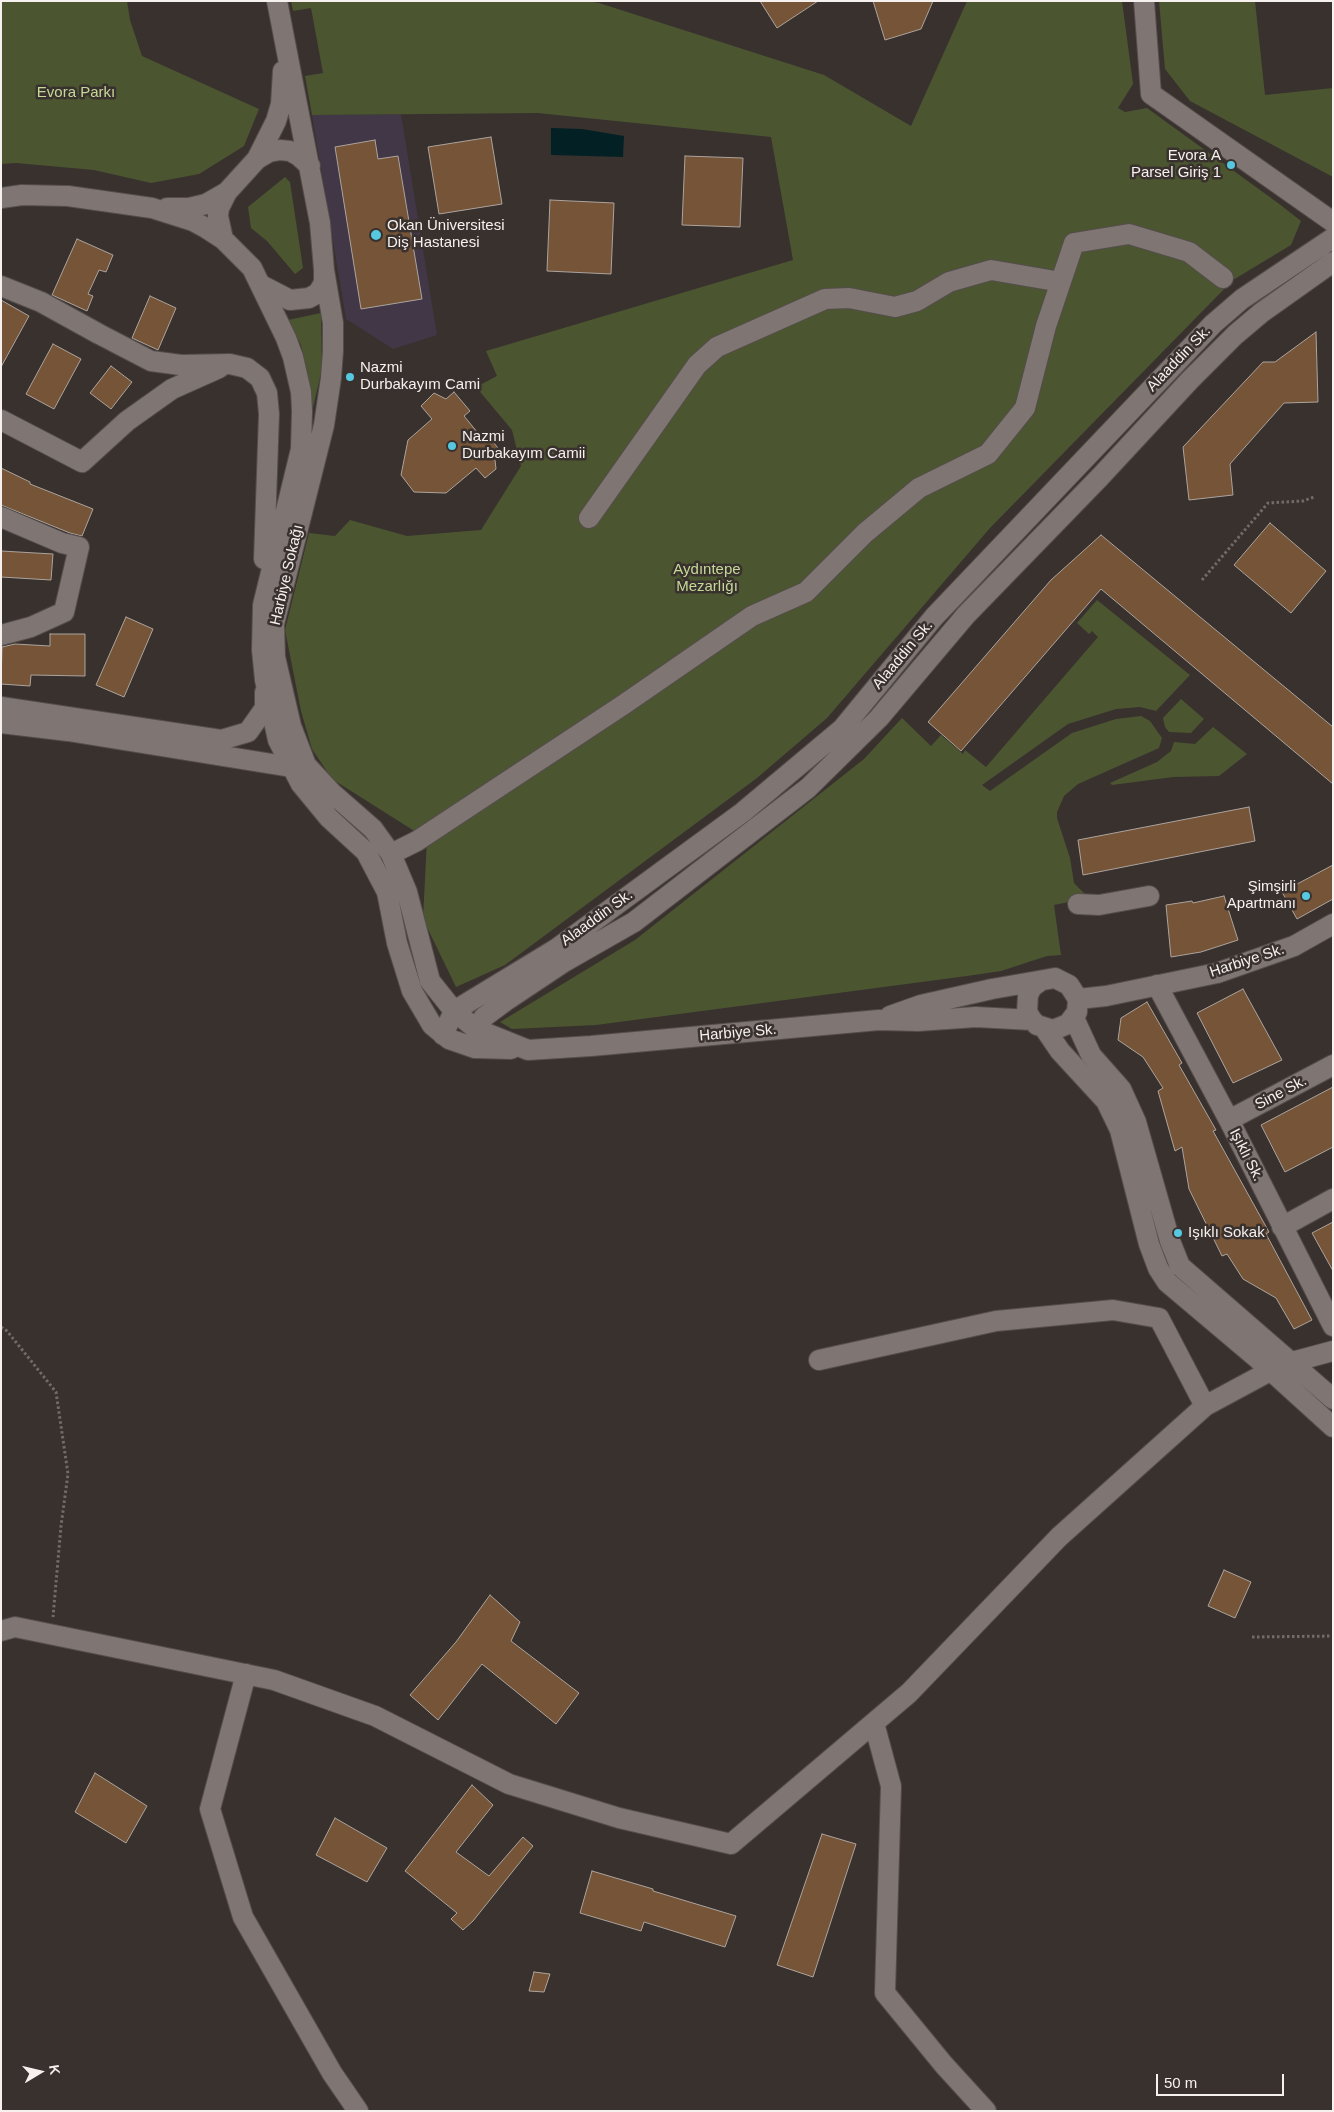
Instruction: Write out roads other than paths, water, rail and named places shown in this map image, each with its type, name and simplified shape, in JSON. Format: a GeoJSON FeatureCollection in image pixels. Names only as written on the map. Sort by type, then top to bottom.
{"type":"FeatureCollection","features":[{"type":"Feature","properties":{"kind":"street"},"geometry":{"type":"LineString","coordinates":[[1144,1],[1151,94],[1333,222]]}},
{"type":"Feature","properties":{"kind":"street"},"geometry":{"type":"LineString","coordinates":[[223,238],[218,216],[219,208],[227,192],[257,159],[269,138],[281,104],[284,78],[279,11]]}},
{"type":"Feature","properties":{"kind":"street"},"geometry":{"type":"LineString","coordinates":[[152,208],[193,221],[223,238],[252,268],[261,285],[290,300],[309,298],[318,293],[324,284],[320,223],[279,11]]}},
{"type":"Feature","properties":{"kind":"street"},"geometry":{"type":"LineString","coordinates":[[257,159],[268,152],[290,151],[310,166]]}},
{"type":"Feature","properties":{"kind":"street"},"geometry":{"type":"LineString","coordinates":[[1,198],[68,196],[152,208],[189,208],[206,204],[227,192]]}},
{"type":"Feature","properties":{"kind":"street"},"geometry":{"type":"LineString","coordinates":[[392,854],[425,836],[752,616],[806,592],[865,533],[919,488],[988,454],[1025,408],[1046,326],[1074,243],[1129,234],[1189,252],[1222,278]]}},
{"type":"Feature","properties":{"kind":"street","name":"Alaaddin Sk."},"geometry":{"type":"LineString","coordinates":[[454,1011],[556,949],[743,812],[842,729],[934,617],[1212,324],[1242,300],[1333,238]]}},
{"type":"Feature","properties":{"kind":"street","name":"Alaaddin Sk."},"geometry":{"type":"LineString","coordinates":[[476,1029],[484,1017],[507,1000],[564,962],[634,922],[808,788],[879,718],[966,615],[1084,494],[1190,380],[1261,313],[1333,262]]}},
{"type":"Feature","properties":{"kind":"street","name":"Harbiye Sokağı"},"geometry":{"type":"LineString","coordinates":[[324,270],[333,323],[331,378],[324,425],[274,624],[275,657],[291,726],[306,764],[332,793],[373,829],[392,854],[407,892],[430,981],[454,1011]]}},
{"type":"Feature","properties":{"kind":"street"},"geometry":{"type":"LineString","coordinates":[[589,518],[697,365],[717,347],[825,299],[849,298],[895,307],[917,301],[948,282],[991,270],[1061,282]]}},
{"type":"Feature","properties":{"kind":"street","name":"Harbiye Sokağı"},"geometry":{"type":"LineString","coordinates":[[261,285],[286,338],[293,358],[301,392],[302,410],[301,449],[263,605]]}},
{"type":"Feature","properties":{"kind":"street","name":"Harbiye Sokağı"},"geometry":{"type":"LineString","coordinates":[[1,286],[41,302],[151,361],[181,365],[230,364],[247,368],[260,378],[267,393],[268,414],[262,650],[265,680],[278,740],[301,784],[329,818],[366,852],[388,892],[397,943],[412,991],[432,1026],[449,1039],[475,1048],[528,1050]]}},
{"type":"Feature","properties":{"kind":"street"},"geometry":{"type":"LineString","coordinates":[[1,420],[82,462],[126,421],[172,389],[230,364]]}},
{"type":"Feature","properties":{"kind":"street"},"geometry":{"type":"LineString","coordinates":[[1083,459],[1100,477]]}},
{"type":"Feature","properties":{"kind":"street"},"geometry":{"type":"LineString","coordinates":[[1065,480],[1084,494]]}},
{"type":"Feature","properties":{"kind":"street"},"geometry":{"type":"LineString","coordinates":[[1,517],[62,543],[79,548],[64,612],[31,627],[1,635]]}},
{"type":"Feature","properties":{"kind":"street"},"geometry":{"type":"LineString","coordinates":[[1,707],[222,740],[248,732],[265,708],[265,680]]}},
{"type":"Feature","properties":{"kind":"street"},"geometry":{"type":"LineString","coordinates":[[1,723],[68,731],[291,767]]}},
{"type":"Feature","properties":{"kind":"street"},"geometry":{"type":"LineString","coordinates":[[1078,904],[1098,905],[1149,896]]}},
{"type":"Feature","properties":{"kind":"street","name":"Harbiye Sk."},"geometry":{"type":"LineString","coordinates":[[1157,985],[1216,973],[1294,946],[1333,924]]}},
{"type":"Feature","properties":{"kind":"street"},"geometry":{"type":"LineString","coordinates":[[878,1020],[921,1005],[992,989],[1039,982],[1046,979],[1062,980],[1069,985],[1078,999],[1077,1012],[1074,1018],[1061,1029],[1038,1024]]}},
{"type":"Feature","properties":{"kind":"street"},"geometry":{"type":"LineString","coordinates":[[1039,982],[1028,995],[1028,1012],[1060,1051],[1106,1100],[1120,1130],[1149,1244],[1158,1268],[1167,1282],[1333,1427]]}},
{"type":"Feature","properties":{"kind":"street"},"geometry":{"type":"LineString","coordinates":[[1078,999],[1106,996],[1157,985]]}},
{"type":"Feature","properties":{"kind":"street","name":"Işıklı Sk."},"geometry":{"type":"LineString","coordinates":[[1157,985],[1229,1120],[1333,1326]]}},
{"type":"Feature","properties":{"kind":"street"},"geometry":{"type":"LineString","coordinates":[[443,1035],[454,1011]]}},
{"type":"Feature","properties":{"kind":"street","name":"Harbiye Sk."},"geometry":{"type":"LineString","coordinates":[[454,1011],[476,1029],[528,1050],[878,1020],[918,1021],[976,1017],[1038,1024]]}},
{"type":"Feature","properties":{"kind":"street"},"geometry":{"type":"LineString","coordinates":[[1074,1018],[1091,1055],[1121,1089],[1136,1122],[1170,1241],[1180,1266],[1333,1399]]}},
{"type":"Feature","properties":{"kind":"street","name":"Sine Sk."},"geometry":{"type":"LineString","coordinates":[[1229,1120],[1333,1065]]}},
{"type":"Feature","properties":{"kind":"street"},"geometry":{"type":"LineString","coordinates":[[1282,1227],[1333,1199]]}},
{"type":"Feature","properties":{"kind":"street"},"geometry":{"type":"LineString","coordinates":[[819,1360],[996,1321],[1113,1310],[1159,1318],[1205,1406]]}},
{"type":"Feature","properties":{"kind":"street"},"geometry":{"type":"LineString","coordinates":[[1,1630],[15,1627],[274,1680],[375,1716],[509,1784],[619,1818],[731,1844],[909,1693],[1059,1536],[1205,1406],[1270,1371],[1292,1362],[1333,1352]]}},
{"type":"Feature","properties":{"kind":"street"},"geometry":{"type":"LineString","coordinates":[[246,1674],[210,1809],[243,1917],[332,2074],[358,2111]]}},
{"type":"Feature","properties":{"kind":"street"},"geometry":{"type":"LineString","coordinates":[[874,1723],[891,1786],[885,1993],[944,2065],[986,2111]]}},
{"type":"Feature","properties":{"kind":"water"},"geometry":{"type":"Polygon","coordinates":[[[551,128],[582,129],[624,136],[623,157],[551,155],[551,128]]]}},
{"type":"Feature","properties":{"kind":"place","name":"Evora A Parsel Giriş 1"},"geometry":{"type":"Point","coordinates":[1231,165]}},
{"type":"Feature","properties":{"kind":"place","name":"Okan Üniversitesi Diş Hastanesi"},"geometry":{"type":"Point","coordinates":[376,235]}},
{"type":"Feature","properties":{"kind":"place","name":"Nazmi Durbakayım Cami"},"geometry":{"type":"Point","coordinates":[350,377]}},
{"type":"Feature","properties":{"kind":"place","name":"Nazmi Durbakayım Camii"},"geometry":{"type":"Point","coordinates":[452,446]}},
{"type":"Feature","properties":{"kind":"place","name":"Şimşirli Apartmanı"},"geometry":{"type":"Point","coordinates":[1306,896]}},
{"type":"Feature","properties":{"kind":"place","name":"Işıklı Sokak"},"geometry":{"type":"Point","coordinates":[1178,1233]}},
{"type":"Feature","properties":{"kind":"park label","name":"Evora Parkı"},"geometry":{"type":"Point","coordinates":[76,93]}},
{"type":"Feature","properties":{"kind":"park label","name":"Aydıntepe Mezarlığı"},"geometry":{"type":"Point","coordinates":[707,578]}}]}
